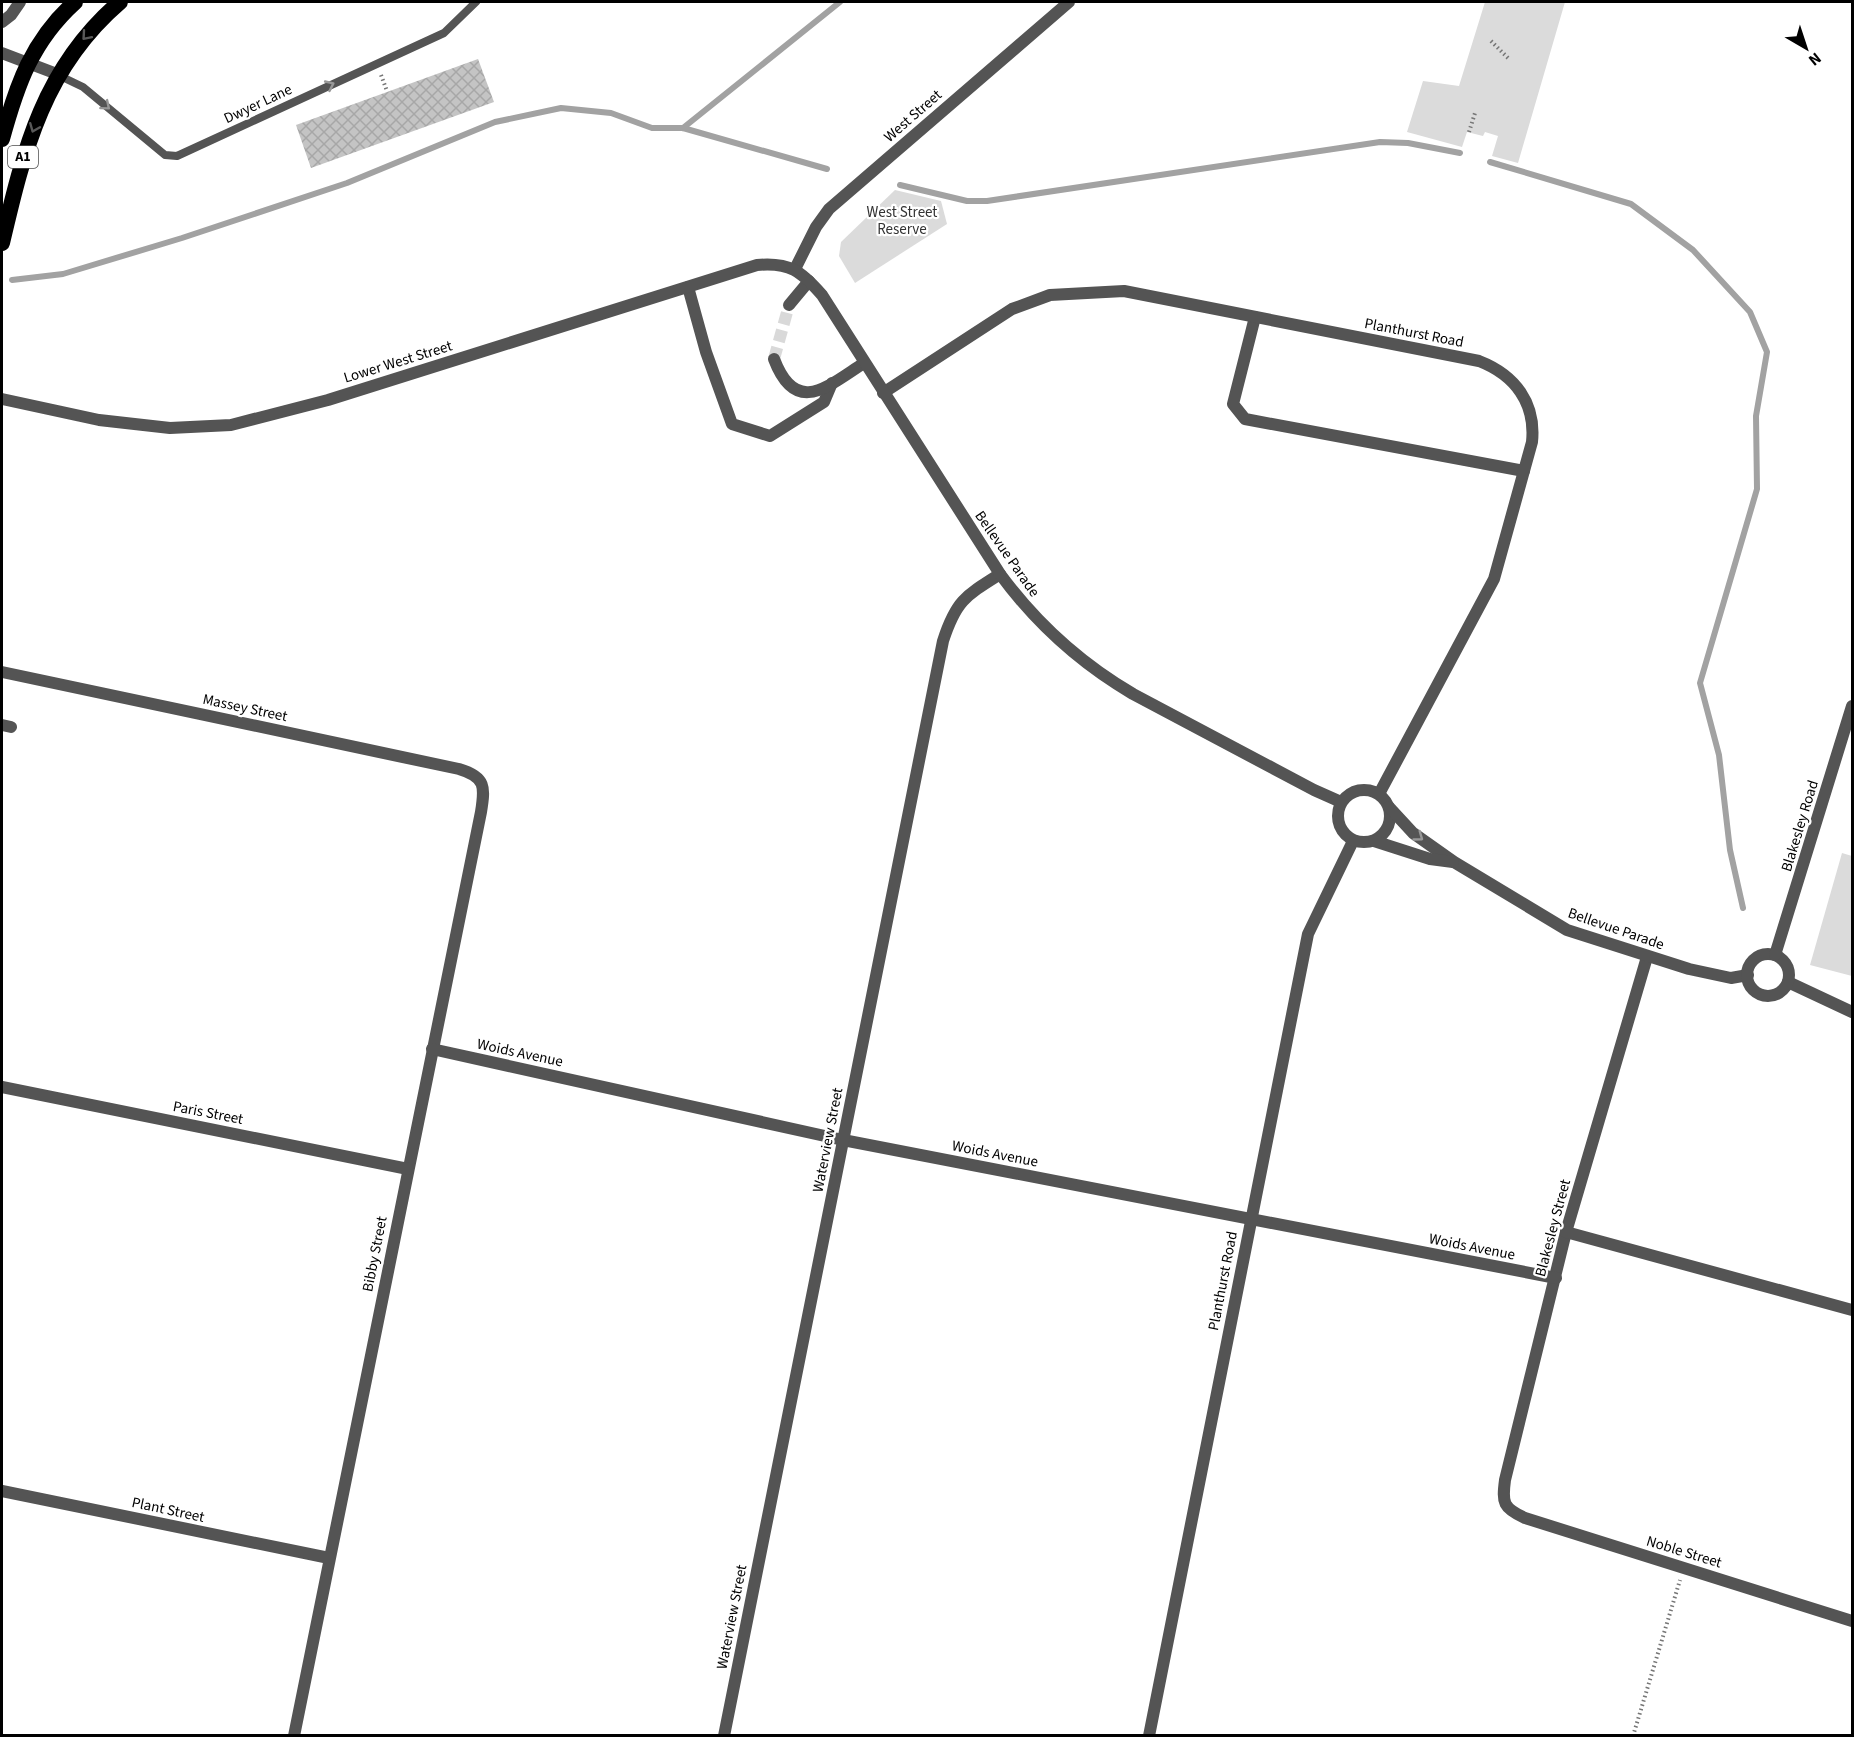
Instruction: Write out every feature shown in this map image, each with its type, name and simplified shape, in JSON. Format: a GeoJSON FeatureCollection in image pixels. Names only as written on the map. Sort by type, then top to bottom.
{"type":"FeatureCollection","features":[{"type":"Feature","properties":{"kind":"highway","name":"A1"},"geometry":{"type":"LineString","coordinates":[[2,139],[4,118],[28,62],[43,36],[75,2]]}},
{"type":"Feature","properties":{"kind":"highway","name":"A1"},"geometry":{"type":"LineString","coordinates":[[2,243],[18,172],[57,74],[78,46],[120,2]]}},
{"type":"Feature","properties":{"kind":"street"},"geometry":{"type":"LineString","coordinates":[[2,22],[17,9],[20,2]]}},
{"type":"Feature","properties":{"kind":"street","name":"West Street"},"geometry":{"type":"LineString","coordinates":[[795,269],[816,227],[829,209],[1069,2]]}},
{"type":"Feature","properties":{"kind":"street"},"geometry":{"type":"LineString","coordinates":[[2,53],[57,74]]}},
{"type":"Feature","properties":{"kind":"street","name":"Lower West Street"},"geometry":{"type":"LineString","coordinates":[[2,399],[99,420],[170,428],[231,425],[328,400],[757,265],[780,264],[795,269]]}},
{"type":"Feature","properties":{"kind":"street","name":"Bellevue Parade"},"geometry":{"type":"LineString","coordinates":[[795,269],[822,295],[1000,574],[1031,613],[1064,645],[1108,679],[1314,790],[1341,802]]}},
{"type":"Feature","properties":{"kind":"street"},"geometry":{"type":"LineString","coordinates":[[789,305],[809,281]]}},
{"type":"Feature","properties":{"kind":"street"},"geometry":{"type":"LineString","coordinates":[[688,287],[706,352],[732,424],[770,436],[824,402],[832,383]]}},
{"type":"Feature","properties":{"kind":"street","name":"Planthurst Road"},"geometry":{"type":"LineString","coordinates":[[883,393],[1012,309],[1050,295],[1124,291],[1479,360],[1496,368],[1519,388],[1531,412],[1534,425],[1532,442],[1524,471],[1494,579],[1378,794]]}},
{"type":"Feature","properties":{"kind":"street"},"geometry":{"type":"LineString","coordinates":[[1255,317],[1233,404],[1245,419],[1524,471]]}},
{"type":"Feature","properties":{"kind":"street"},"geometry":{"type":"LineString","coordinates":[[774,358],[780,374],[800,392],[814,394],[864,363]]}},
{"type":"Feature","properties":{"kind":"street","name":"Waterview Street"},"geometry":{"type":"LineString","coordinates":[[724,1736],[943,641],[952,612],[969,595],[1000,574]]}},
{"type":"Feature","properties":{"kind":"street","name":"Massey Street"},"geometry":{"type":"LineString","coordinates":[[2,672],[459,770],[474,774],[480,779]]}},
{"type":"Feature","properties":{"kind":"street","name":"Blakesley Road"},"geometry":{"type":"LineString","coordinates":[[1775,955],[1852,707]]}},
{"type":"Feature","properties":{"kind":"street","name":"Bibby Street"},"geometry":{"type":"LineString","coordinates":[[294,1736],[481,812],[483,790],[480,779]]}},
{"type":"Feature","properties":{"kind":"street"},"geometry":{"type":"LineString","coordinates":[[1360,790],[1378,794],[1389,807],[1388,828],[1374,841],[1353,841],[1346,836],[1338,824],[1337,814],[1341,802],[1348,795],[1360,790]]}},
{"type":"Feature","properties":{"kind":"street","name":"Bellevue Parade"},"geometry":{"type":"LineString","coordinates":[[1389,807],[1413,833],[1454,862],[1567,930],[1647,957],[1731,978],[1748,975]]}},
{"type":"Feature","properties":{"kind":"street","name":"Planthurst Road"},"geometry":{"type":"LineString","coordinates":[[1149,1736],[1308,934],[1353,841]]}},
{"type":"Feature","properties":{"kind":"street","name":"Bellevue Parade"},"geometry":{"type":"LineString","coordinates":[[1374,841],[1430,859],[1454,862]]}},
{"type":"Feature","properties":{"kind":"street"},"geometry":{"type":"LineString","coordinates":[[1775,955],[1786,964],[1788,982],[1779,993],[1765,996],[1753,989],[1748,975],[1749,968],[1758,957],[1775,955]]}},
{"type":"Feature","properties":{"kind":"street","name":"Blakesley Street"},"geometry":{"type":"LineString","coordinates":[[1508,1508],[1502,1500],[1505,1480],[1566,1232],[1647,957]]}},
{"type":"Feature","properties":{"kind":"street"},"geometry":{"type":"LineString","coordinates":[[1788,982],[1852,1012]]}},
{"type":"Feature","properties":{"kind":"street","name":"Woids Avenue"},"geometry":{"type":"LineString","coordinates":[[432,1049],[843,1140],[1556,1278]]}},
{"type":"Feature","properties":{"kind":"street","name":"Paris Street"},"geometry":{"type":"LineString","coordinates":[[2,1087],[408,1169]]}},
{"type":"Feature","properties":{"kind":"street"},"geometry":{"type":"LineString","coordinates":[[1566,1232],[1852,1310]]}},
{"type":"Feature","properties":{"kind":"street","name":"Plant Street"},"geometry":{"type":"LineString","coordinates":[[2,1491],[329,1558]]}},
{"type":"Feature","properties":{"kind":"street","name":"Noble Street"},"geometry":{"type":"LineString","coordinates":[[1508,1508],[1525,1518],[1852,1621]]}},
{"type":"Feature","properties":{"kind":"lane","name":"Dwyer Lane"},"geometry":{"type":"LineString","coordinates":[[57,74],[83,87],[165,155],[177,156],[444,33],[476,2]]}},
{"type":"Feature","properties":{"kind":"path"},"geometry":{"type":"LineString","coordinates":[[1491,41],[1508,58]]}},
{"type":"Feature","properties":{"kind":"path"},"geometry":{"type":"LineString","coordinates":[[1469,132],[1475,113]]}},
{"type":"Feature","properties":{"kind":"path"},"geometry":{"type":"LineString","coordinates":[[1633,1736],[1683,1568]]}},
{"type":"Feature","properties":{"kind":"green space"},"geometry":{"type":"Polygon","coordinates":[[[1485,2],[1565,2],[1518,163],[1492,156],[1498,136],[1485,132],[1483,136],[1467,132],[1462,147],[1407,132],[1423,81],[1459,86],[1485,2]]]}},
{"type":"Feature","properties":{"kind":"green space","name":"West Street Reserve"},"geometry":{"type":"Polygon","coordinates":[[[895,190],[941,201],[947,224],[855,283],[839,256],[841,242],[895,190]]]}},
{"type":"Feature","properties":{"kind":"green space"},"geometry":{"type":"Polygon","coordinates":[[[1842,853],[1852,856],[1852,976],[1810,965],[1842,853]]]}},
{"type":"Feature","properties":{"kind":"building"},"geometry":{"type":"Polygon","coordinates":[[[478,59],[494,102],[311,168],[296,125],[478,59]]]}},
{"type":"Feature","properties":{"kind":"waterway"},"geometry":{"type":"LineString","coordinates":[[683,128],[840,2]]}},
{"type":"Feature","properties":{"kind":"waterway"},"geometry":{"type":"LineString","coordinates":[[12,280],[63,274],[182,238],[347,183],[495,122],[561,108],[611,113],[652,128],[683,128],[827,169]]}},
{"type":"Feature","properties":{"kind":"waterway"},"geometry":{"type":"LineString","coordinates":[[900,185],[967,201],[987,201],[1380,142],[1408,143],[1460,153]]}},
{"type":"Feature","properties":{"kind":"waterway"},"geometry":{"type":"LineString","coordinates":[[1490,162],[1631,204],[1693,250],[1750,312],[1767,352],[1756,416],[1757,489],[1700,683],[1719,755],[1730,850],[1743,908]]}},
{"type":"Feature","properties":{"kind":"tunnel"},"geometry":{"type":"LineString","coordinates":[[774,359],[789,305]]}}]}
